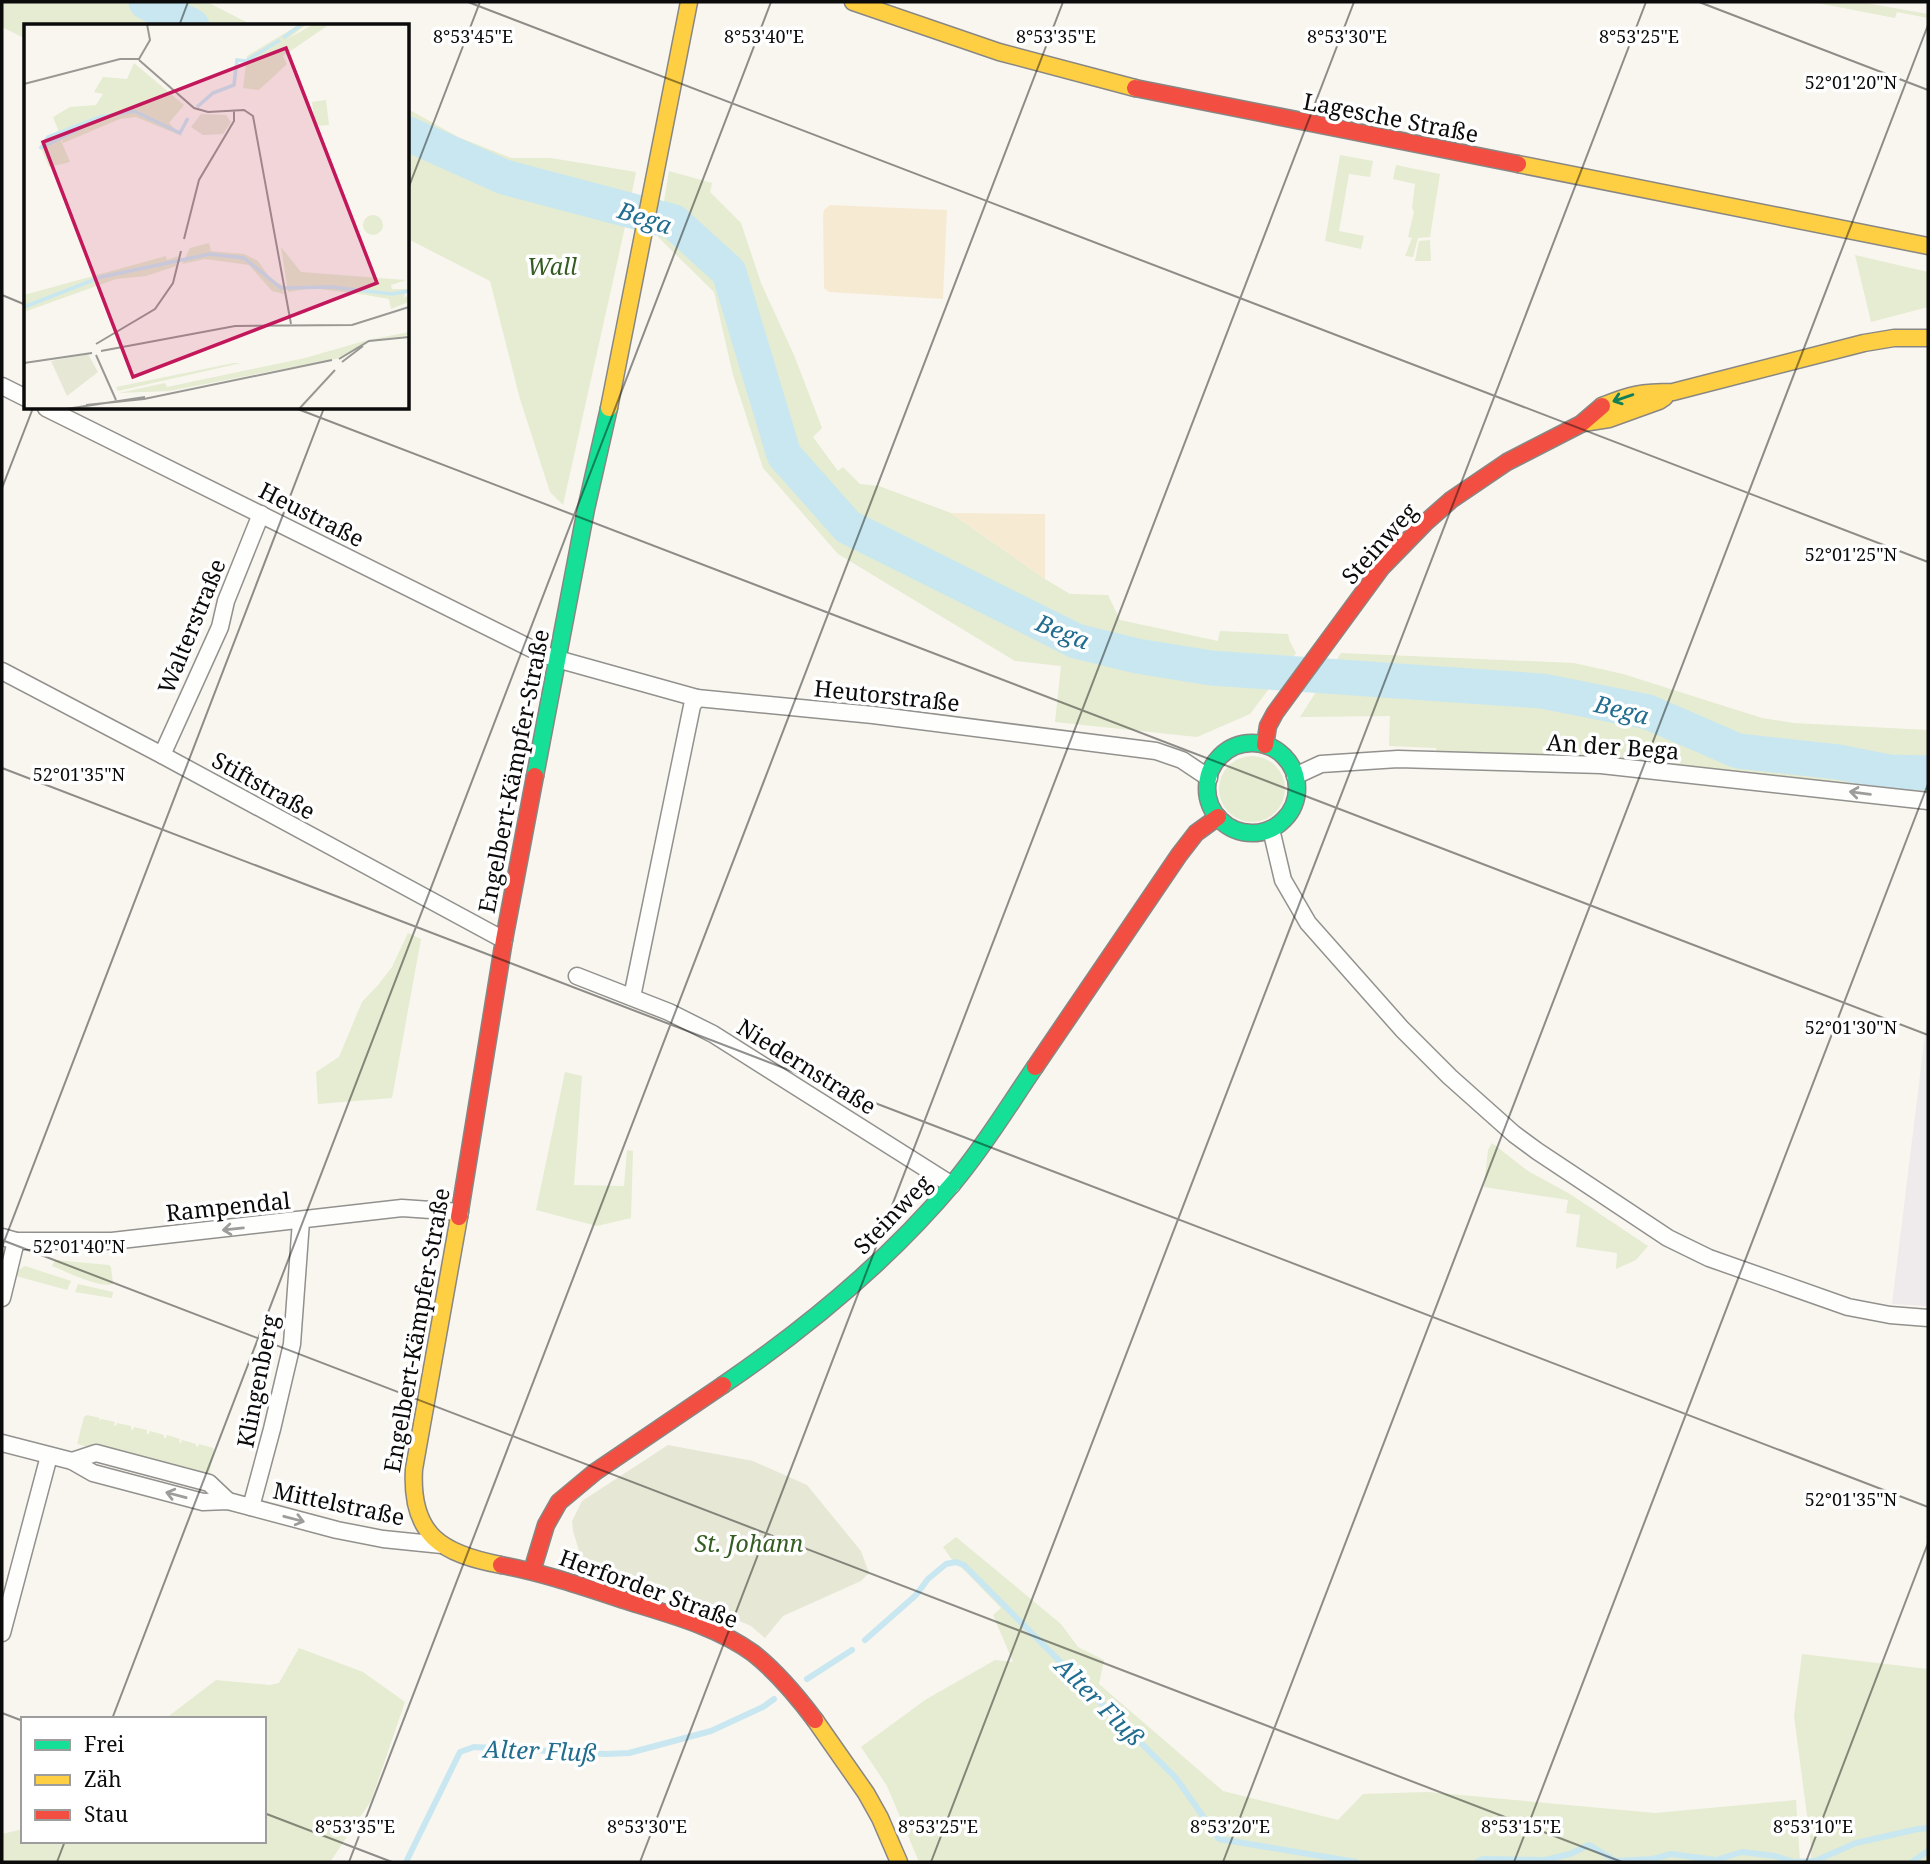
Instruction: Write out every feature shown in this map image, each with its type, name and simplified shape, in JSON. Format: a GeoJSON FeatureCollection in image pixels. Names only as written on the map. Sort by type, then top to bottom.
{"type":"FeatureCollection","features":[{"type":"Feature","properties":{"kind":"street","name":"Engelbert-Kämpfer-Straße"},"geometry":{"type":"LineString","coordinates":[[442,1545],[426,1528],[416,1506],[412,1489],[414,1469],[460,1212],[504,940],[586,509],[613,388],[689,2]]}},
{"type":"Feature","properties":{"kind":"street","name":"Lagesche Straße"},"geometry":{"type":"LineString","coordinates":[[853,2],[999,52],[1091,78],[1928,246]]}},
{"type":"Feature","properties":{"kind":"street","name":"Steinweg"},"geometry":{"type":"LineString","coordinates":[[1265,745],[1268,726],[1275,713],[1382,567],[1451,500],[1507,462],[1581,424],[1609,419],[1659,401],[1672,392],[1864,343],[1894,338],[1928,338]]}},
{"type":"Feature","properties":{"kind":"street"},"geometry":{"type":"LineString","coordinates":[[2,386],[24,397]]}},
{"type":"Feature","properties":{"kind":"street","name":"Heustraße"},"geometry":{"type":"LineString","coordinates":[[50,410],[540,653],[557,659]]}},
{"type":"Feature","properties":{"kind":"street","name":"Walterstraße"},"geometry":{"type":"LineString","coordinates":[[162,755],[220,627],[226,601],[261,514]]}},
{"type":"Feature","properties":{"kind":"street","name":"Heutorstraße"},"geometry":{"type":"LineString","coordinates":[[557,659],[697,698],[873,715],[1156,751],[1182,760],[1209,778]]}},
{"type":"Feature","properties":{"kind":"street","name":"Stiftstraße"},"geometry":{"type":"LineString","coordinates":[[2,671],[504,940]]}},
{"type":"Feature","properties":{"kind":"street"},"geometry":{"type":"LineString","coordinates":[[632,997],[692,706],[697,698]]}},
{"type":"Feature","properties":{"kind":"street"},"geometry":{"type":"LineString","coordinates":[[1240,745],[1265,745],[1279,752],[1289,762],[1296,776],[1295,802],[1290,813],[1271,829],[1261,832],[1240,831],[1218,817],[1210,802],[1208,787],[1212,767],[1228,750],[1240,745]]}},
{"type":"Feature","properties":{"kind":"street","name":"An der Bega"},"geometry":{"type":"LineString","coordinates":[[1296,776],[1321,764],[1398,760],[1601,765],[1928,801]]}},
{"type":"Feature","properties":{"kind":"street","name":"Steinweg"},"geometry":{"type":"LineString","coordinates":[[532,1571],[541,1536],[556,1504],[815,1317],[874,1267],[952,1185],[976,1154],[1179,855],[1196,833],[1218,817]]}},
{"type":"Feature","properties":{"kind":"street"},"geometry":{"type":"LineString","coordinates":[[1271,829],[1283,880],[1308,923],[1402,1029],[1450,1077],[1514,1134],[1668,1238],[1709,1258],[1848,1307],[1890,1315],[1928,1318]]}},
{"type":"Feature","properties":{"kind":"street","name":"Niedernstraße"},"geometry":{"type":"LineString","coordinates":[[577,976],[669,1012],[713,1034],[952,1185]]}},
{"type":"Feature","properties":{"kind":"street","name":"Rampendal"},"geometry":{"type":"LineString","coordinates":[[9,1239],[112,1241],[402,1208],[460,1212]]}},
{"type":"Feature","properties":{"kind":"street","name":"Klingenberg"},"geometry":{"type":"LineString","coordinates":[[251,1507],[292,1344],[301,1221]]}},
{"type":"Feature","properties":{"kind":"street"},"geometry":{"type":"LineString","coordinates":[[2,1298],[9,1239]]}},
{"type":"Feature","properties":{"kind":"street","name":"Mittelstraße"},"geometry":{"type":"LineString","coordinates":[[2,1443],[72,1461],[93,1473],[203,1502],[228,1501],[337,1530],[383,1539],[442,1545]]}},
{"type":"Feature","properties":{"kind":"street","name":"Mittelstraße"},"geometry":{"type":"LineString","coordinates":[[72,1461],[96,1453],[209,1483],[228,1501]]}},
{"type":"Feature","properties":{"kind":"street"},"geometry":{"type":"LineString","coordinates":[[2,1633],[49,1455]]}},
{"type":"Feature","properties":{"kind":"street","name":"Herforder Straße"},"geometry":{"type":"LineString","coordinates":[[442,1545],[457,1554],[532,1571],[677,1618],[744,1647],[773,1670],[796,1694],[836,1748],[861,1784],[881,1820],[899,1862]]}},
{"type":"Feature","properties":{"kind":"shaded area"},"geometry":{"type":"Polygon","coordinates":[[[1928,1010],[1928,1306],[1892,1304],[1928,1010]]]}},
{"type":"Feature","properties":{"kind":"green space"},"geometry":{"type":"Polygon","coordinates":[[[2,2],[207,2],[250,24],[24,24],[24,38],[2,27],[2,2]]]}},
{"type":"Feature","properties":{"kind":"green space"},"geometry":{"type":"Polygon","coordinates":[[[1812,2],[1860,2],[1928,14],[1928,18],[1897,12],[1895,18],[1812,2]]]}},
{"type":"Feature","properties":{"kind":"green space","name":"Wall"},"geometry":{"type":"Polygon","coordinates":[[[410,110],[458,137],[511,158],[551,158],[636,172],[563,505],[550,492],[520,399],[490,281],[410,240],[410,110]]]}},
{"type":"Feature","properties":{"kind":"green space"},"geometry":{"type":"Polygon","coordinates":[[[1340,155],[1373,161],[1370,177],[1349,174],[1339,231],[1364,236],[1361,249],[1325,241],[1340,155]]]}},
{"type":"Feature","properties":{"kind":"green space"},"geometry":{"type":"Polygon","coordinates":[[[1396,165],[1440,174],[1430,237],[1418,238],[1413,257],[1405,256],[1412,238],[1408,237],[1414,212],[1412,208],[1415,184],[1393,179],[1396,165]]]}},
{"type":"Feature","properties":{"kind":"green space"},"geometry":{"type":"Polygon","coordinates":[[[669,171],[712,183],[710,192],[741,223],[761,283],[794,355],[822,428],[813,437],[838,471],[843,467],[860,484],[879,486],[951,513],[1070,594],[1108,595],[1120,620],[1218,641],[1220,631],[1288,634],[1296,653],[1250,714],[1197,737],[1055,722],[1061,666],[1015,661],[838,554],[763,468],[733,375],[714,292],[658,237],[669,171]]]}},
{"type":"Feature","properties":{"kind":"green space"},"geometry":{"type":"Polygon","coordinates":[[[1430,240],[1431,261],[1415,261],[1419,241],[1430,240]]]}},
{"type":"Feature","properties":{"kind":"green space"},"geometry":{"type":"Polygon","coordinates":[[[1855,255],[1928,272],[1928,307],[1871,322],[1855,255]]]}},
{"type":"Feature","properties":{"kind":"green space"},"geometry":{"type":"Polygon","coordinates":[[[1341,653],[1574,663],[1623,674],[1762,718],[1794,723],[1928,730],[1928,795],[1437,754],[1436,748],[1389,746],[1390,716],[1300,717],[1341,653]]]}},
{"type":"Feature","properties":{"kind":"green space"},"geometry":{"type":"Polygon","coordinates":[[[1252,756],[1265,759],[1275,766],[1282,776],[1285,789],[1282,802],[1275,812],[1265,819],[1252,822],[1239,819],[1229,812],[1222,802],[1219,789],[1222,776],[1229,766],[1239,759],[1252,756]]]}},
{"type":"Feature","properties":{"kind":"green space"},"geometry":{"type":"Polygon","coordinates":[[[408,933],[421,939],[392,1098],[318,1104],[316,1072],[339,1057],[362,1002],[392,967],[408,933]]]}},
{"type":"Feature","properties":{"kind":"green space"},"geometry":{"type":"Polygon","coordinates":[[[565,1072],[582,1076],[574,1185],[624,1186],[627,1150],[633,1151],[631,1218],[597,1226],[536,1210],[565,1072]]]}},
{"type":"Feature","properties":{"kind":"green space"},"geometry":{"type":"Polygon","coordinates":[[[1492,1143],[1528,1171],[1570,1194],[1648,1246],[1636,1260],[1616,1269],[1617,1253],[1576,1247],[1580,1215],[1566,1213],[1568,1200],[1484,1187],[1488,1150],[1492,1143]]]}},
{"type":"Feature","properties":{"kind":"green space"},"geometry":{"type":"Polygon","coordinates":[[[55,1260],[109,1265],[113,1284],[91,1282],[52,1266],[55,1260]]]}},
{"type":"Feature","properties":{"kind":"green space"},"geometry":{"type":"Polygon","coordinates":[[[25,1266],[71,1281],[67,1290],[16,1276],[18,1270],[25,1266]]]}},
{"type":"Feature","properties":{"kind":"green space"},"geometry":{"type":"Polygon","coordinates":[[[78,1284],[113,1292],[112,1298],[75,1292],[78,1284]]]}},
{"type":"Feature","properties":{"kind":"green space"},"geometry":{"type":"Polygon","coordinates":[[[87,1415],[100,1418],[99,1421],[102,1419],[115,1422],[116,1426],[117,1423],[131,1426],[133,1430],[134,1427],[147,1430],[147,1434],[150,1431],[164,1435],[164,1438],[167,1435],[180,1439],[181,1443],[182,1440],[198,1447],[199,1444],[213,1448],[209,1474],[203,1476],[77,1444],[84,1417],[87,1415]]]}},
{"type":"Feature","properties":{"kind":"green space","name":"St. Johann"},"geometry":{"type":"Polygon","coordinates":[[[668,1445],[753,1461],[807,1485],[861,1551],[869,1573],[861,1581],[783,1616],[765,1638],[751,1626],[635,1576],[592,1565],[580,1554],[573,1531],[572,1521],[582,1501],[668,1445]]]}},
{"type":"Feature","properties":{"kind":"green space"},"geometry":{"type":"Polygon","coordinates":[[[956,1537],[1061,1624],[1078,1647],[1104,1660],[1099,1684],[1223,1791],[1338,1820],[1363,1794],[1428,1792],[1655,1813],[1796,1800],[1800,1862],[919,1862],[887,1786],[861,1747],[925,1700],[995,1660],[1013,1662],[993,1615],[1001,1608],[955,1564],[943,1547],[956,1537]]]}},
{"type":"Feature","properties":{"kind":"green space"},"geometry":{"type":"Polygon","coordinates":[[[299,1648],[363,1672],[405,1702],[371,1801],[330,1862],[2,1862],[2,1834],[21,1829],[21,1843],[266,1843],[266,1717],[168,1717],[216,1680],[270,1685],[279,1683],[299,1648]]]}},
{"type":"Feature","properties":{"kind":"green space"},"geometry":{"type":"Polygon","coordinates":[[[1802,1654],[1928,1669],[1928,1862],[1811,1862],[1794,1716],[1802,1654]]]}},
{"type":"Feature","properties":{"kind":"sand"},"geometry":{"type":"Polygon","coordinates":[[[830,205],[947,210],[943,299],[829,292],[824,288],[823,215],[830,205]]]}},
{"type":"Feature","properties":{"kind":"sand"},"geometry":{"type":"Polygon","coordinates":[[[951,513],[1045,514],[1045,579],[951,513]]]}},
{"type":"Feature","properties":{"kind":"waterway","name":"Bega"},"geometry":{"type":"LineString","coordinates":[[146,2],[188,24]]}},
{"type":"Feature","properties":{"kind":"waterway","name":"Bega"},"geometry":{"type":"LineString","coordinates":[[410,135],[504,177],[674,222],[729,272],[784,455],[848,527],[1076,641],[1137,656],[1211,668],[1542,691],[1648,712],[1738,751],[1838,762],[1889,772],[1928,773]]}},
{"type":"Feature","properties":{"kind":"waterway","name":"Alter Fluß"},"geometry":{"type":"LineString","coordinates":[[865,1640],[946,1564],[956,1562],[964,1565],[1176,1778],[1219,1839],[1356,1862]]}},
{"type":"Feature","properties":{"kind":"waterway","name":"Alter Fluß"},"geometry":{"type":"LineString","coordinates":[[807,1679],[852,1650]]}},
{"type":"Feature","properties":{"kind":"waterway","name":"Alter Fluß"},"geometry":{"type":"LineString","coordinates":[[406,1862],[460,1752],[474,1747],[629,1753],[711,1731],[763,1707],[774,1699]]}},
{"type":"Feature","properties":{"kind":"waterway","name":"Alter Fluß"},"geometry":{"type":"LineString","coordinates":[[1477,1862],[1483,1859],[1545,1860],[1570,1854],[1589,1845],[1616,1861],[1653,1859],[1671,1854],[1716,1860],[1742,1852],[1775,1856],[1794,1862],[1815,1861],[1856,1843],[1928,1828]]}},
{"type":"Feature","properties":{"kind":"waterway","name":"Alter Fluß"},"geometry":{"type":"LineString","coordinates":[[1912,1862],[1928,1851]]}},
{"type":"Feature","properties":{"kind":"traffic: fast"},"geometry":{"type":"LineString","coordinates":[[535,776],[586,509],[609,408]]}},
{"type":"Feature","properties":{"kind":"traffic: fast"},"geometry":{"type":"LineString","coordinates":[[1252,743],[1269,747],[1284,756],[1293,771],[1297,788],[1293,805],[1284,820],[1269,829],[1252,833],[1235,829],[1220,820],[1211,805],[1207,788],[1211,771],[1220,756],[1235,747],[1252,743]]}},
{"type":"Feature","properties":{"kind":"traffic: fast"},"geometry":{"type":"LineString","coordinates":[[723,1385],[816,1316],[903,1238],[966,1167],[1035,1067]]}},
{"type":"Feature","properties":{"kind":"traffic: slow"},"geometry":{"type":"LineString","coordinates":[[609,408],[689,2]]}},
{"type":"Feature","properties":{"kind":"traffic: slow"},"geometry":{"type":"LineString","coordinates":[[853,2],[999,52],[1135,88]]}},
{"type":"Feature","properties":{"kind":"traffic: slow"},"geometry":{"type":"LineString","coordinates":[[1518,164],[1928,246]]}},
{"type":"Feature","properties":{"kind":"traffic: slow"},"geometry":{"type":"LineString","coordinates":[[1602,406],[1629,396],[1673,392],[1864,343],[1894,338],[1928,338]]}},
{"type":"Feature","properties":{"kind":"traffic: slow"},"geometry":{"type":"LineString","coordinates":[[1583,423],[1609,419],[1665,397]]}},
{"type":"Feature","properties":{"kind":"traffic: slow"},"geometry":{"type":"LineString","coordinates":[[459,1217],[414,1469],[414,1492],[424,1525],[434,1538],[462,1555],[501,1565]]}},
{"type":"Feature","properties":{"kind":"traffic: slow"},"geometry":{"type":"LineString","coordinates":[[815,1720],[866,1793],[899,1862]]}},
{"type":"Feature","properties":{"kind":"traffic: jam"},"geometry":{"type":"LineString","coordinates":[[1135,88],[1518,164]]}},
{"type":"Feature","properties":{"kind":"traffic: jam"},"geometry":{"type":"LineString","coordinates":[[1265,745],[1268,726],[1275,713],[1382,567],[1425,523],[1451,500],[1507,462],[1581,424],[1602,406]]}},
{"type":"Feature","properties":{"kind":"traffic: jam"},"geometry":{"type":"LineString","coordinates":[[459,1217],[504,940],[535,776]]}},
{"type":"Feature","properties":{"kind":"traffic: jam"},"geometry":{"type":"LineString","coordinates":[[1035,1067],[1179,855],[1196,833],[1218,817]]}},
{"type":"Feature","properties":{"kind":"traffic: jam"},"geometry":{"type":"LineString","coordinates":[[532,1571],[546,1525],[559,1502],[595,1472],[723,1385]]}},
{"type":"Feature","properties":{"kind":"traffic: jam"},"geometry":{"type":"LineString","coordinates":[[501,1565],[582,1586],[678,1617],[724,1636],[753,1653],[770,1668],[815,1720]]}}]}
